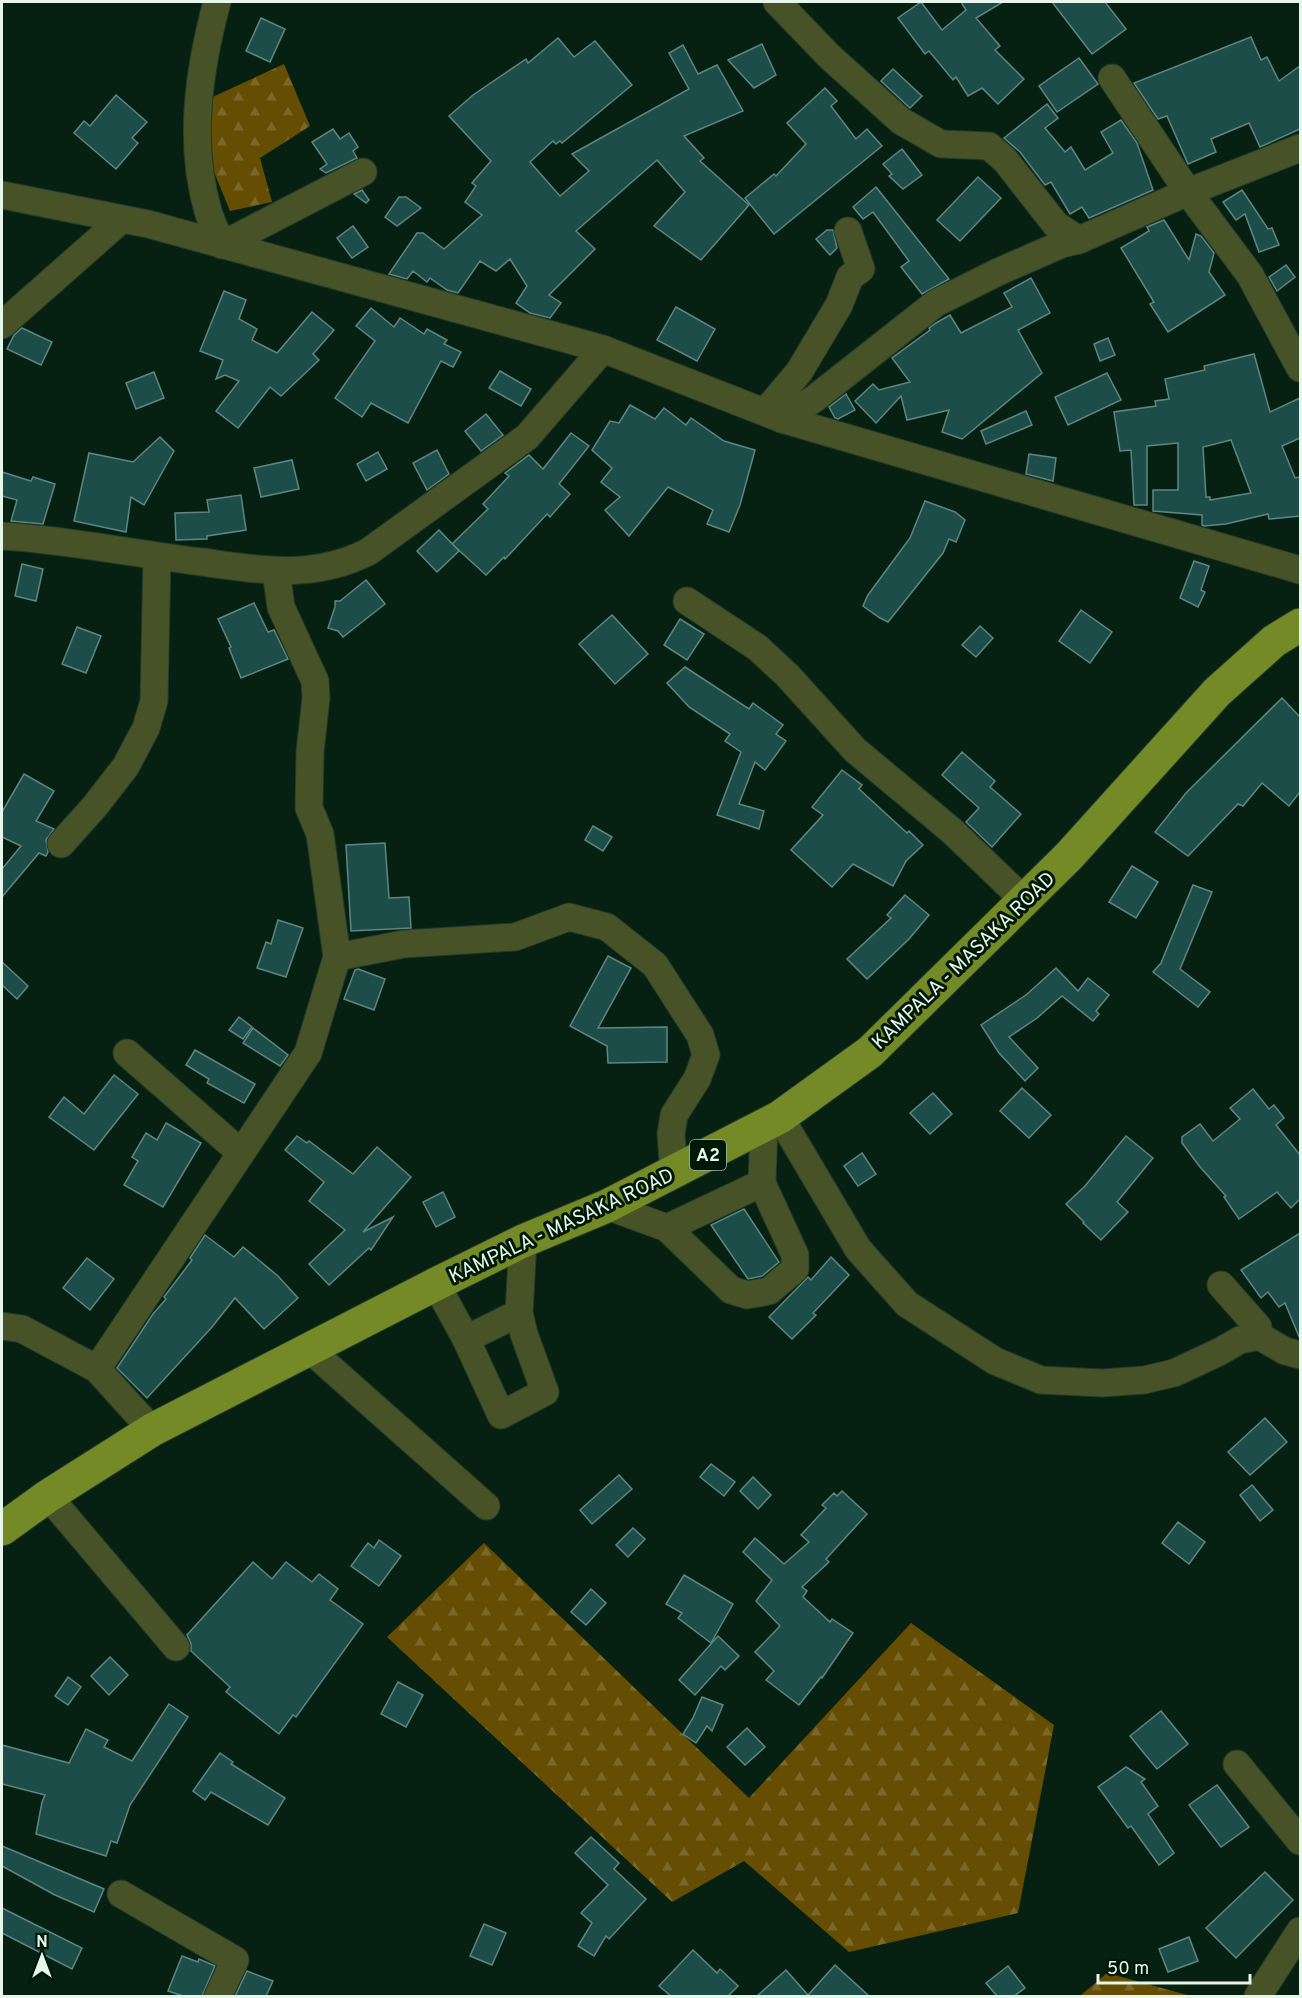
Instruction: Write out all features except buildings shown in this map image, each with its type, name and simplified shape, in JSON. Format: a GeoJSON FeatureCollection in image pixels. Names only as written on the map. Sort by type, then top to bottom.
{"type":"FeatureCollection","features":[{"type":"Feature","properties":{"kind":"main road","name":"KAMPALA - MASAKA ROAD"},"geometry":{"type":"LineString","coordinates":[[2,1529],[48,1496],[153,1430],[308,1348],[523,1241],[607,1206],[772,1122],[870,1052],[1069,856],[1217,692],[1274,641],[1300,625]]}},
{"type":"Feature","properties":{"kind":"street"},"geometry":{"type":"LineString","coordinates":[[217,2],[200,77],[197,129],[201,177],[208,211],[222,244]]}},
{"type":"Feature","properties":{"kind":"street"},"geometry":{"type":"LineString","coordinates":[[777,2],[830,56],[901,121],[941,144],[989,146],[1005,160],[1056,225],[1079,240]]}},
{"type":"Feature","properties":{"kind":"street"},"geometry":{"type":"LineString","coordinates":[[1113,78],[1188,192],[1250,275],[1300,368]]}},
{"type":"Feature","properties":{"kind":"street"},"geometry":{"type":"LineString","coordinates":[[774,415],[814,399],[936,303],[1062,244],[1079,240],[1188,192],[1300,148]]}},
{"type":"Feature","properties":{"kind":"street"},"geometry":{"type":"LineString","coordinates":[[222,244],[363,172]]}},
{"type":"Feature","properties":{"kind":"street"},"geometry":{"type":"LineString","coordinates":[[2,195],[122,219],[222,244],[603,349],[774,415],[1300,570]]}},
{"type":"Feature","properties":{"kind":"street"},"geometry":{"type":"LineString","coordinates":[[2,325],[122,219]]}},
{"type":"Feature","properties":{"kind":"street"},"geometry":{"type":"LineString","coordinates":[[774,415],[839,305],[850,277],[861,269],[848,231]]}},
{"type":"Feature","properties":{"kind":"street"},"geometry":{"type":"LineString","coordinates":[[2,536],[36,538],[157,557],[276,571],[302,570],[348,562],[368,552],[527,437],[603,349]]}},
{"type":"Feature","properties":{"kind":"street"},"geometry":{"type":"LineString","coordinates":[[61,844],[126,766],[146,728],[154,701],[157,557]]}},
{"type":"Feature","properties":{"kind":"street"},"geometry":{"type":"LineString","coordinates":[[97,1369],[308,1053],[337,957],[320,834],[309,807],[310,752],[316,698],[315,681],[281,607],[276,571]]}},
{"type":"Feature","properties":{"kind":"street"},"geometry":{"type":"LineString","coordinates":[[687,601],[758,648],[788,676],[855,750],[952,831],[1024,900]]}},
{"type":"Feature","properties":{"kind":"street"},"geometry":{"type":"LineString","coordinates":[[337,957],[404,944],[515,937],[569,917],[607,927],[655,965],[700,1035],[706,1055],[697,1079],[674,1115],[671,1134],[674,1173]]}},
{"type":"Feature","properties":{"kind":"street"},"geometry":{"type":"LineString","coordinates":[[127,1053],[241,1154]]}},
{"type":"Feature","properties":{"kind":"street"},"geometry":{"type":"LineString","coordinates":[[607,1206],[668,1228],[731,1290],[747,1295],[769,1290],[795,1269],[795,1255],[762,1183],[772,1122]]}},
{"type":"Feature","properties":{"kind":"street"},"geometry":{"type":"LineString","coordinates":[[772,1122],[858,1249],[907,1304],[996,1361],[1041,1380],[1102,1383],[1144,1380],[1174,1373],[1240,1340],[1258,1336],[1285,1351],[1300,1355]]}},
{"type":"Feature","properties":{"kind":"street"},"geometry":{"type":"LineString","coordinates":[[668,1228],[762,1183]]}},
{"type":"Feature","properties":{"kind":"street"},"geometry":{"type":"LineString","coordinates":[[435,1284],[466,1339],[501,1415],[545,1392],[524,1334],[519,1313],[523,1241]]}},
{"type":"Feature","properties":{"kind":"street"},"geometry":{"type":"LineString","coordinates":[[1221,1286],[1258,1327],[1258,1336]]}},
{"type":"Feature","properties":{"kind":"street"},"geometry":{"type":"LineString","coordinates":[[466,1339],[519,1313]]}},
{"type":"Feature","properties":{"kind":"street"},"geometry":{"type":"LineString","coordinates":[[2,1326],[22,1329],[97,1369],[153,1430]]}},
{"type":"Feature","properties":{"kind":"street"},"geometry":{"type":"LineString","coordinates":[[308,1348],[486,1506]]}},
{"type":"Feature","properties":{"kind":"street"},"geometry":{"type":"LineString","coordinates":[[48,1496],[176,1647]]}},
{"type":"Feature","properties":{"kind":"street"},"geometry":{"type":"LineString","coordinates":[[1237,1764],[1300,1841]]}},
{"type":"Feature","properties":{"kind":"street"},"geometry":{"type":"LineString","coordinates":[[121,1894],[235,1960],[218,1996]]}},
{"type":"Feature","properties":{"kind":"street"},"geometry":{"type":"LineString","coordinates":[[1258,1996],[1300,1931]]}},
{"type":"Feature","properties":{"kind":"green space"},"geometry":{"type":"Polygon","coordinates":[[[284,64],[310,126],[260,158],[272,202],[230,211],[207,155],[206,100],[284,64]]]}},
{"type":"Feature","properties":{"kind":"green space"},"geometry":{"type":"Polygon","coordinates":[[[484,1543],[749,1798],[911,1623],[1054,1725],[1018,1913],[849,1952],[744,1861],[672,1902],[387,1637],[484,1543]]]}},
{"type":"Feature","properties":{"kind":"green space"},"geometry":{"type":"Polygon","coordinates":[[[1107,1973],[1191,1996],[1080,1996],[1107,1973]]]}}]}
